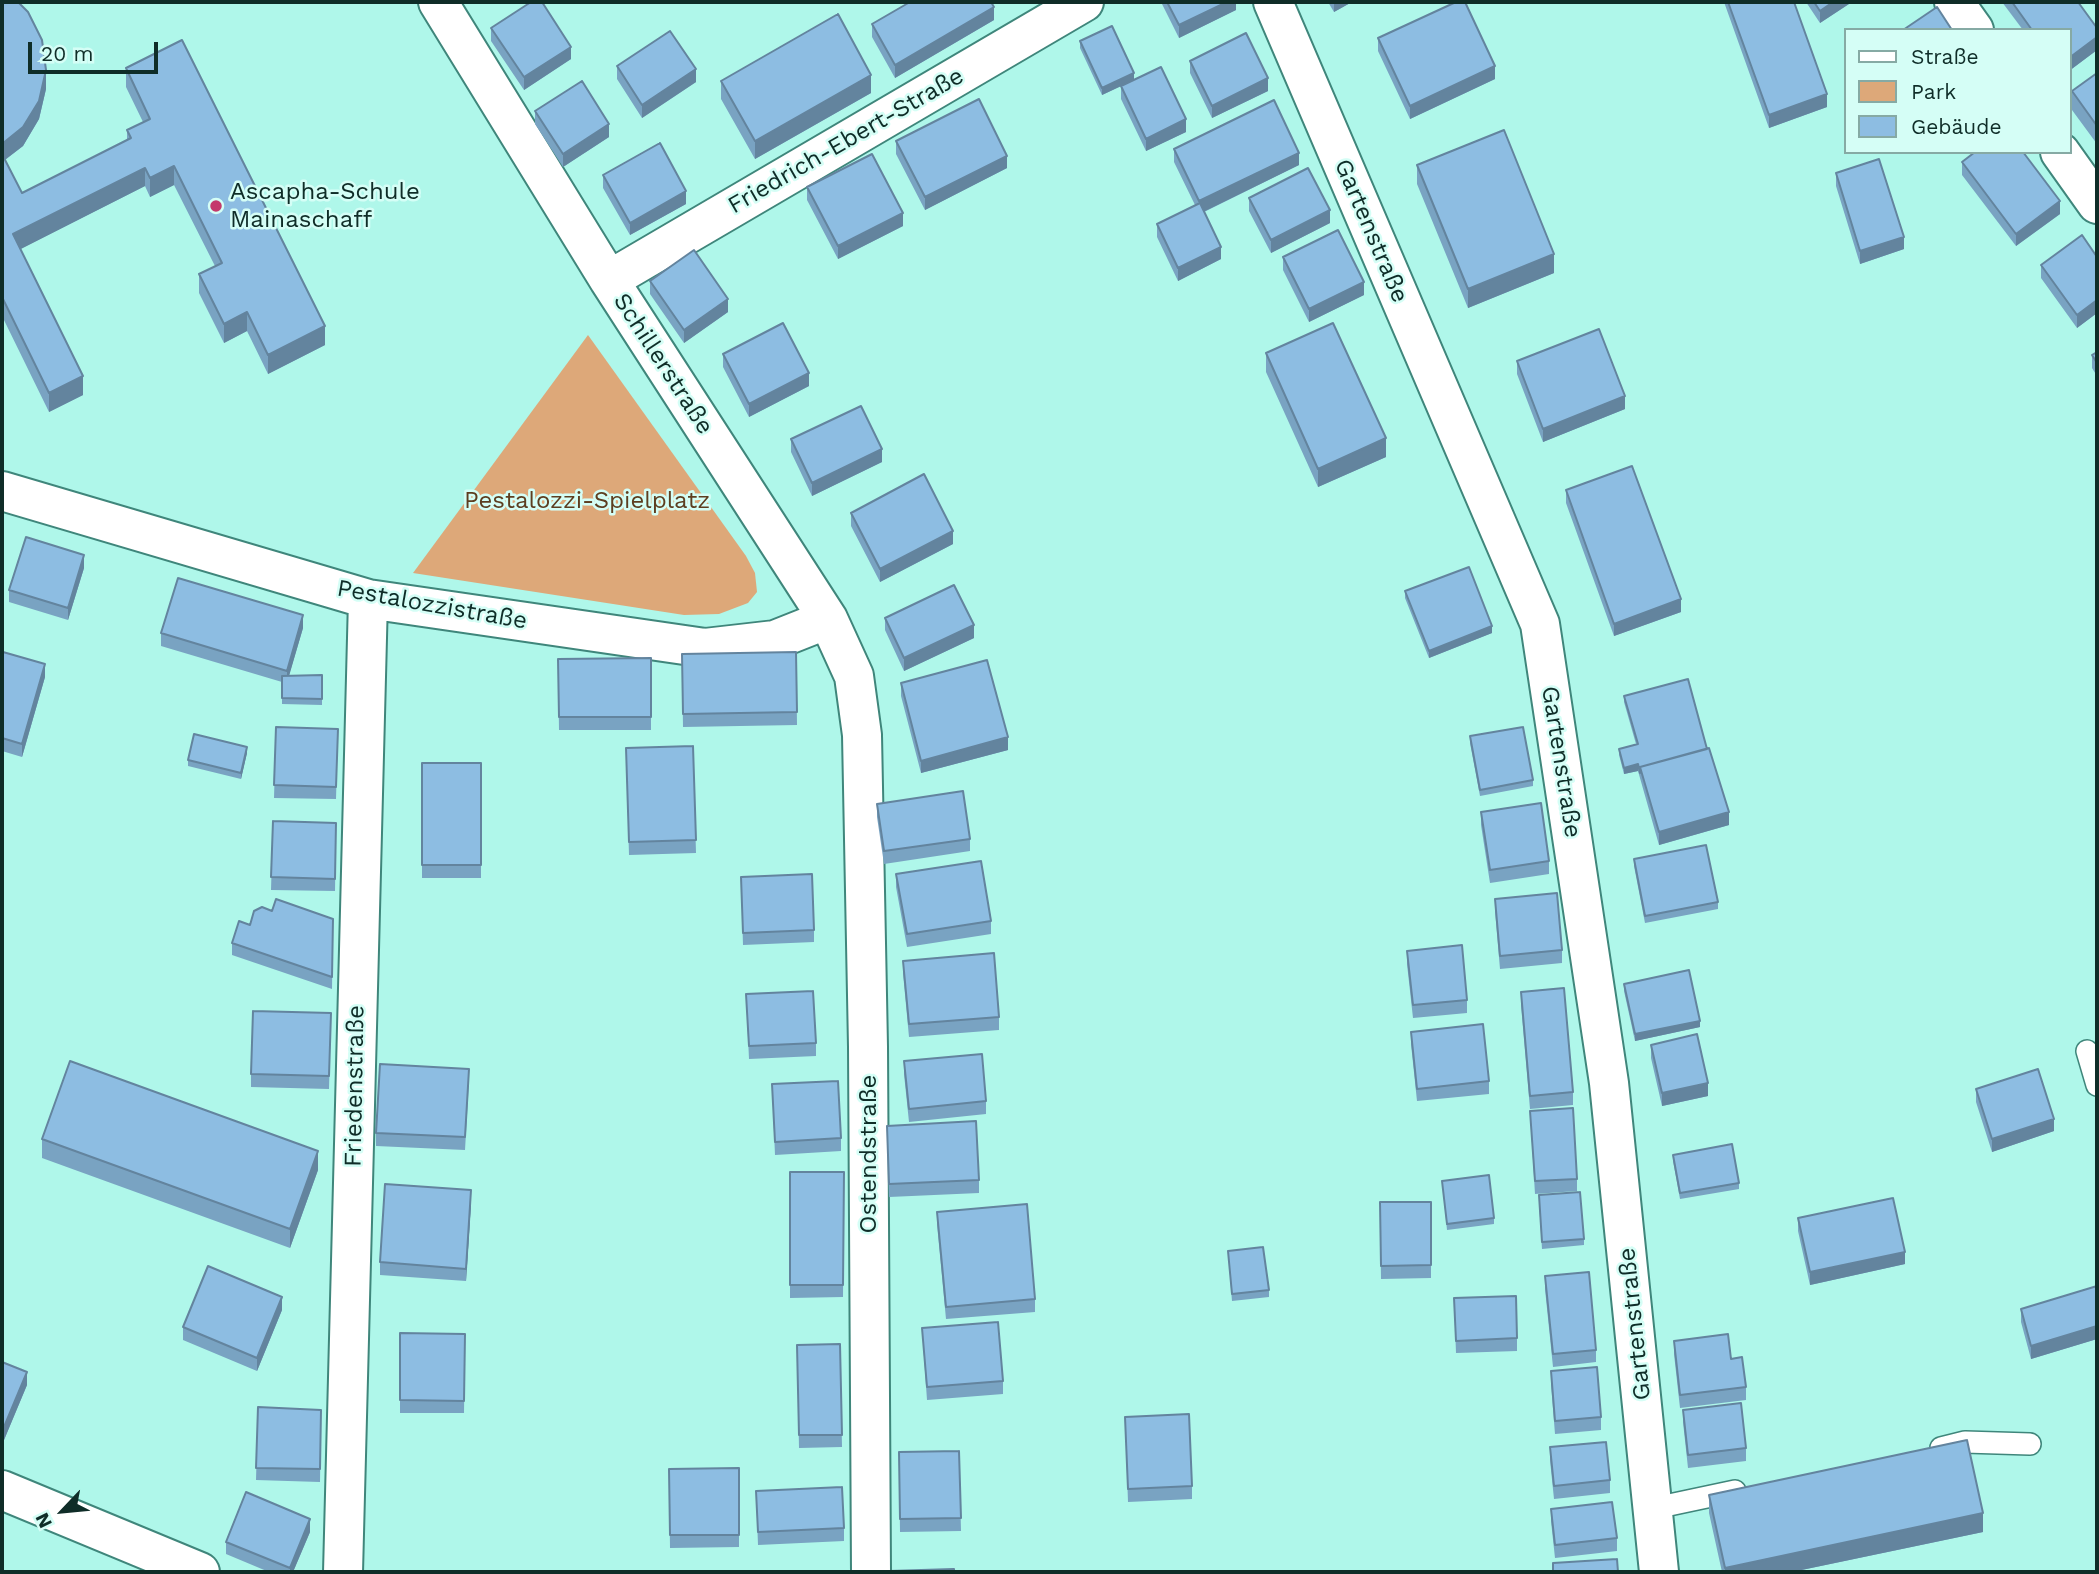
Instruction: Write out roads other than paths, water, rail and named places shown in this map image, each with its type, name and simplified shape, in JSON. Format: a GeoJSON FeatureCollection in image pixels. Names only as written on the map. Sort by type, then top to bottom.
{"type":"FeatureCollection","features":[{"type":"Feature","properties":{"kind":"street","name":"Schillerstraße"},"geometry":{"type":"LineString","coordinates":[[438,2],[609,280],[828,619],[854,676],[862,735]]}},
{"type":"Feature","properties":{"kind":"street","name":"Friedrich-Ebert-Straße"},"geometry":{"type":"LineString","coordinates":[[609,280],[1084,2]]}},
{"type":"Feature","properties":{"kind":"street","name":"Gartenstraße"},"geometry":{"type":"LineString","coordinates":[[1273,2],[1540,624],[1609,1083],[1660,1572]]}},
{"type":"Feature","properties":{"kind":"street"},"geometry":{"type":"LineString","coordinates":[[1954,2],[1973,28]]}},
{"type":"Feature","properties":{"kind":"street"},"geometry":{"type":"LineString","coordinates":[[2061,154],[2097,204]]}},
{"type":"Feature","properties":{"kind":"street","name":"Pestalozzistraße"},"geometry":{"type":"LineString","coordinates":[[2,491],[368,599],[705,648],[775,640],[828,619]]}},
{"type":"Feature","properties":{"kind":"street","name":"Friedenstraße"},"geometry":{"type":"LineString","coordinates":[[343,1572],[368,599]]}},
{"type":"Feature","properties":{"kind":"street","name":"Ostendstraße"},"geometry":{"type":"LineString","coordinates":[[862,735],[868,1061],[871,1572]]}},
{"type":"Feature","properties":{"kind":"street"},"geometry":{"type":"LineString","coordinates":[[2,1490],[200,1572]]}},
{"type":"Feature","properties":{"kind":"lane"},"geometry":{"type":"LineString","coordinates":[[2087,1051],[2097,1085]]}},
{"type":"Feature","properties":{"kind":"lane"},"geometry":{"type":"LineString","coordinates":[[1924,1451],[1965,1443],[2030,1444]]}},
{"type":"Feature","properties":{"kind":"lane"},"geometry":{"type":"LineString","coordinates":[[1655,1508],[1762,1486]]}},
{"type":"Feature","properties":{"kind":"place","name":"Ascapha-Schule Mainaschaff"},"geometry":{"type":"Point","coordinates":[216,206]}},
{"type":"Feature","properties":{"kind":"park label","name":"Pestalozzi-Spielplatz"},"geometry":{"type":"Point","coordinates":[587,501]}}]}
